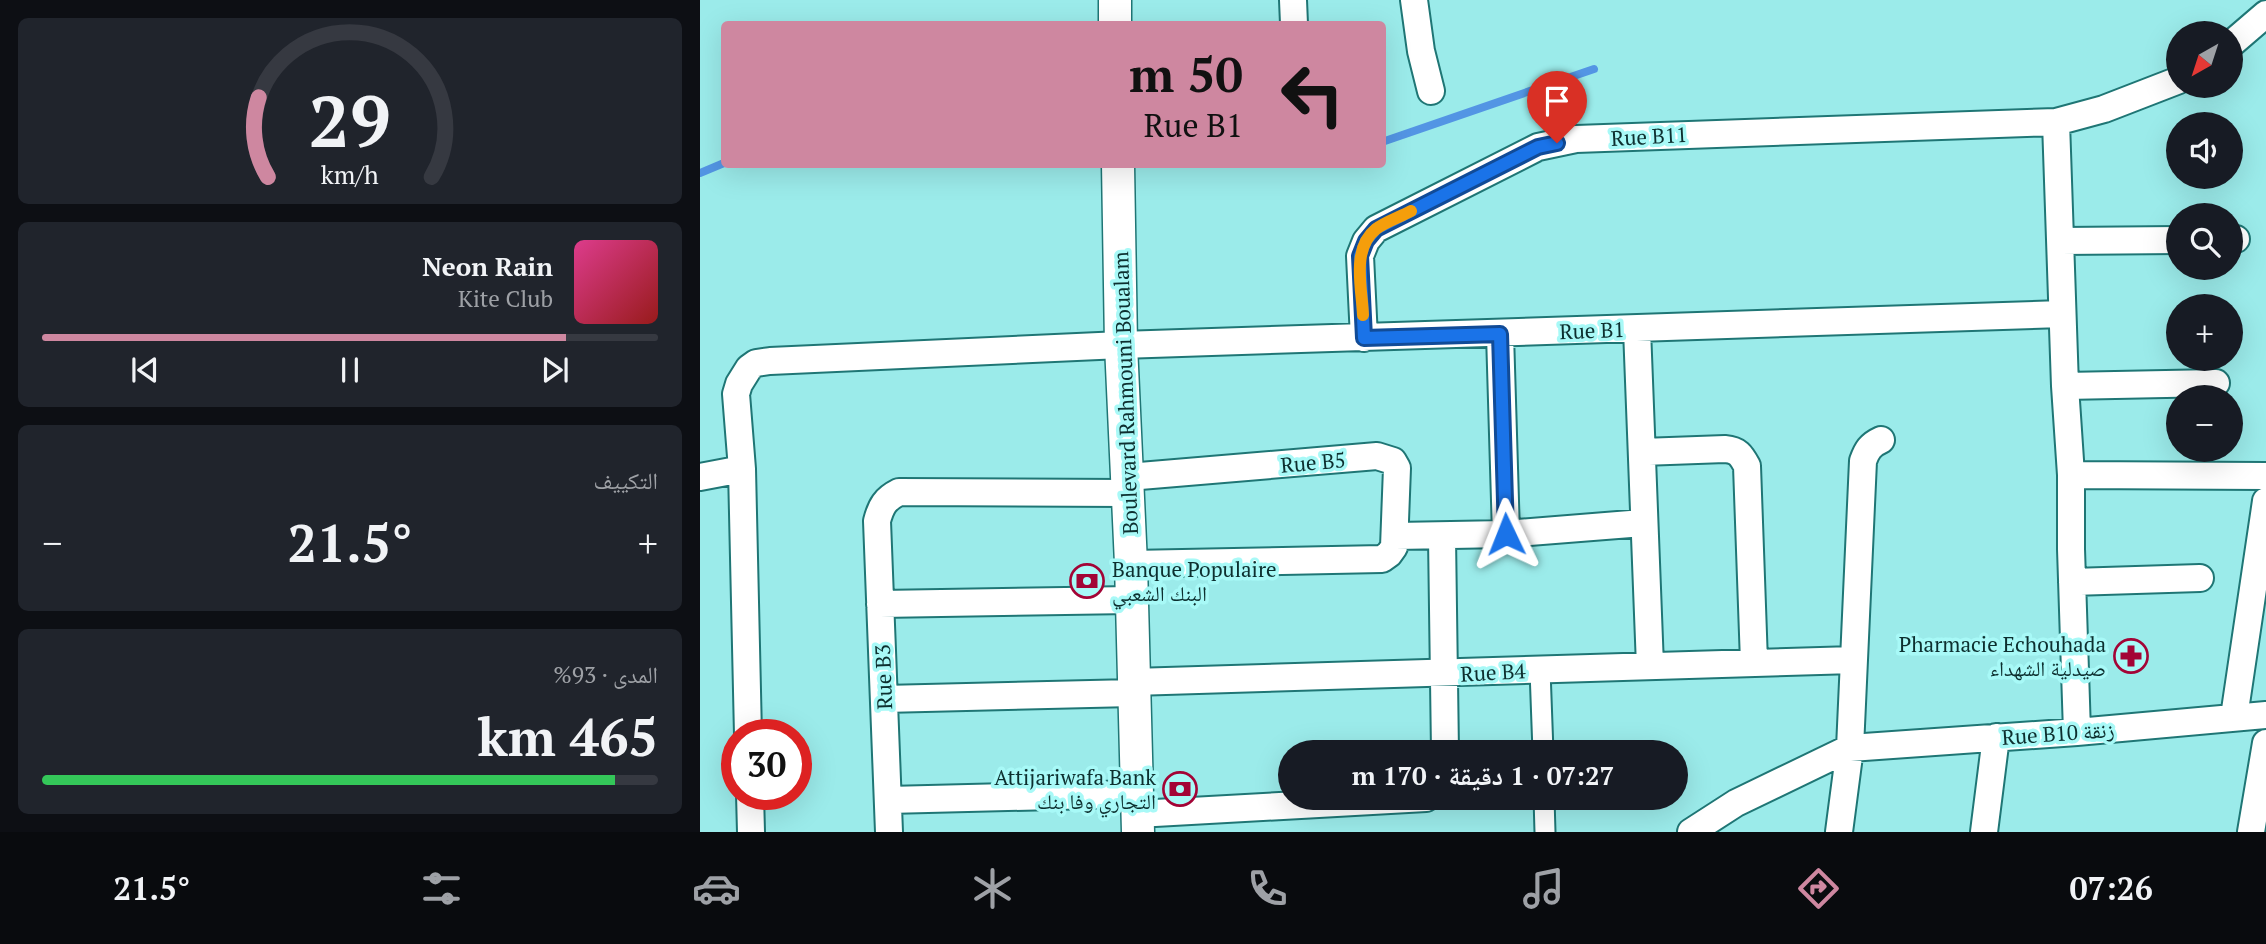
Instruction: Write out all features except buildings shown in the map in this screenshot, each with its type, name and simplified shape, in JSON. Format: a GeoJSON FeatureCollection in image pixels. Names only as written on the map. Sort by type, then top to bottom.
{"type":"FeatureCollection","features":[{"type":"Feature","properties":{"kind":"street"},"geometry":{"type":"LineString","coordinates":[[1115,0],[1115,21]]}},
{"type":"Feature","properties":{"kind":"street"},"geometry":{"type":"LineString","coordinates":[[1293,0],[1294,21]]}},
{"type":"Feature","properties":{"kind":"street"},"geometry":{"type":"LineString","coordinates":[[1414,0],[1420,51],[1431,91]]}},
{"type":"Feature","properties":{"kind":"street"},"geometry":{"type":"LineString","coordinates":[[2244,32],[2266,13]]}},
{"type":"Feature","properties":{"kind":"street","name":"Rue B11"},"geometry":{"type":"LineString","coordinates":[[1364,338],[1360,256],[1366,241],[1376,229],[1460,174],[1538,147],[1576,139],[2056,122],[2104,109],[2166,85]]}},
{"type":"Feature","properties":{"kind":"street"},"geometry":{"type":"LineString","coordinates":[[2056,122],[2065,386],[2071,475],[2077,732]]}},
{"type":"Feature","properties":{"kind":"street","name":"Boulevard Rahmouni Boualam"},"geometry":{"type":"LineString","coordinates":[[1118,168],[1121,345],[1131,564],[1137,813]]}},
{"type":"Feature","properties":{"kind":"street"},"geometry":{"type":"LineString","coordinates":[[2061,241],[2166,240]]}},
{"type":"Feature","properties":{"kind":"street","name":"Rue B1"},"geometry":{"type":"LineString","coordinates":[[742,469],[736,394],[744,376],[757,363],[770,360],[1121,345],[2062,314]]}},
{"type":"Feature","properties":{"kind":"street"},"geometry":{"type":"LineString","coordinates":[[1637,329],[1650,666]]}},
{"type":"Feature","properties":{"kind":"street"},"geometry":{"type":"LineString","coordinates":[[1500,334],[1506,534]]}},
{"type":"Feature","properties":{"kind":"street"},"geometry":{"type":"LineString","coordinates":[[2065,386],[2216,383]]}},
{"type":"Feature","properties":{"kind":"street"},"geometry":{"type":"LineString","coordinates":[[1839,832],[1850,748],[1863,461],[1872,444],[1881,440]]}},
{"type":"Feature","properties":{"kind":"street"},"geometry":{"type":"LineString","coordinates":[[1642,452],[1725,449],[1735,450],[1741,455],[1746,466],[1754,662]]}},
{"type":"Feature","properties":{"kind":"street","name":"Rue B5"},"geometry":{"type":"LineString","coordinates":[[1127,485],[1377,456],[1393,461],[1397,468],[1396,536]]}},
{"type":"Feature","properties":{"kind":"street"},"geometry":{"type":"LineString","coordinates":[[700,477],[742,469],[748,719]]}},
{"type":"Feature","properties":{"kind":"street"},"geometry":{"type":"LineString","coordinates":[[2071,475],[2266,476]]}},
{"type":"Feature","properties":{"kind":"street","name":"Rue B3"},"geometry":{"type":"LineString","coordinates":[[889,832],[877,522],[880,508],[888,497],[899,492],[1127,485]]}},
{"type":"Feature","properties":{"kind":"street"},"geometry":{"type":"LineString","coordinates":[[2234,718],[2266,501]]}},
{"type":"Feature","properties":{"kind":"street"},"geometry":{"type":"LineString","coordinates":[[1131,564],[1382,559],[1393,551],[1396,536],[1506,534],[1643,523]]}},
{"type":"Feature","properties":{"kind":"street"},"geometry":{"type":"LineString","coordinates":[[1442,537],[1445,740]]}},
{"type":"Feature","properties":{"kind":"street"},"geometry":{"type":"LineString","coordinates":[[2072,582],[2200,578]]}},
{"type":"Feature","properties":{"kind":"street"},"geometry":{"type":"LineString","coordinates":[[880,604],[1131,600]]}},
{"type":"Feature","properties":{"kind":"street","name":"Rue B4"},"geometry":{"type":"LineString","coordinates":[[884,699],[1540,670],[1854,660]]}},
{"type":"Feature","properties":{"kind":"street"},"geometry":{"type":"LineString","coordinates":[[1540,670],[1542,740]]}},
{"type":"Feature","properties":{"kind":"street","name":"Rue B10 زنقة"},"geometry":{"type":"LineString","coordinates":[[1850,748],[2266,715]]}},
{"type":"Feature","properties":{"kind":"street"},"geometry":{"type":"LineString","coordinates":[[1984,832],[1996,737]]}},
{"type":"Feature","properties":{"kind":"street"},"geometry":{"type":"LineString","coordinates":[[2251,832],[2266,743]]}},
{"type":"Feature","properties":{"kind":"street"},"geometry":{"type":"LineString","coordinates":[[1691,832],[1736,803],[1850,748]]}},
{"type":"Feature","properties":{"kind":"street"},"geometry":{"type":"LineString","coordinates":[[888,800],[1137,813],[1278,806]]}},
{"type":"Feature","properties":{"kind":"street"},"geometry":{"type":"LineString","coordinates":[[750,810],[751,832]]}},
{"type":"Feature","properties":{"kind":"street"},"geometry":{"type":"LineString","coordinates":[[1544,810],[1545,832]]}},
{"type":"Feature","properties":{"kind":"waterway"},"geometry":{"type":"LineString","coordinates":[[1386,141],[1594,69]]}},
{"type":"Feature","properties":{"kind":"waterway"},"geometry":{"type":"LineString","coordinates":[[700,173],[721,164]]}},
{"type":"Feature","properties":{"kind":"slow traffic"},"geometry":{"type":"LineString","coordinates":[[1363,315],[1360,256],[1366,241],[1376,229],[1411,211]]}},
{"type":"Feature","properties":{"kind":"place","name":"Banque Populaire البنك الشعبي"},"geometry":{"type":"Point","coordinates":[1087,581]}},
{"type":"Feature","properties":{"kind":"place","name":"Pharmacie Echouhada صيدلية الشهداء"},"geometry":{"type":"Point","coordinates":[2131,656]}},
{"type":"Feature","properties":{"kind":"place","name":"Attijariwafa Bank التجاري وفا بنك"},"geometry":{"type":"Point","coordinates":[1180,789]}},
{"type":"Feature","properties":{"kind":"route"},"geometry":{"type":"LineString","coordinates":[[1506,534],[1500,334],[1364,338],[1360,256],[1366,241],[1376,229],[1538,147],[1557,143]]}}]}
